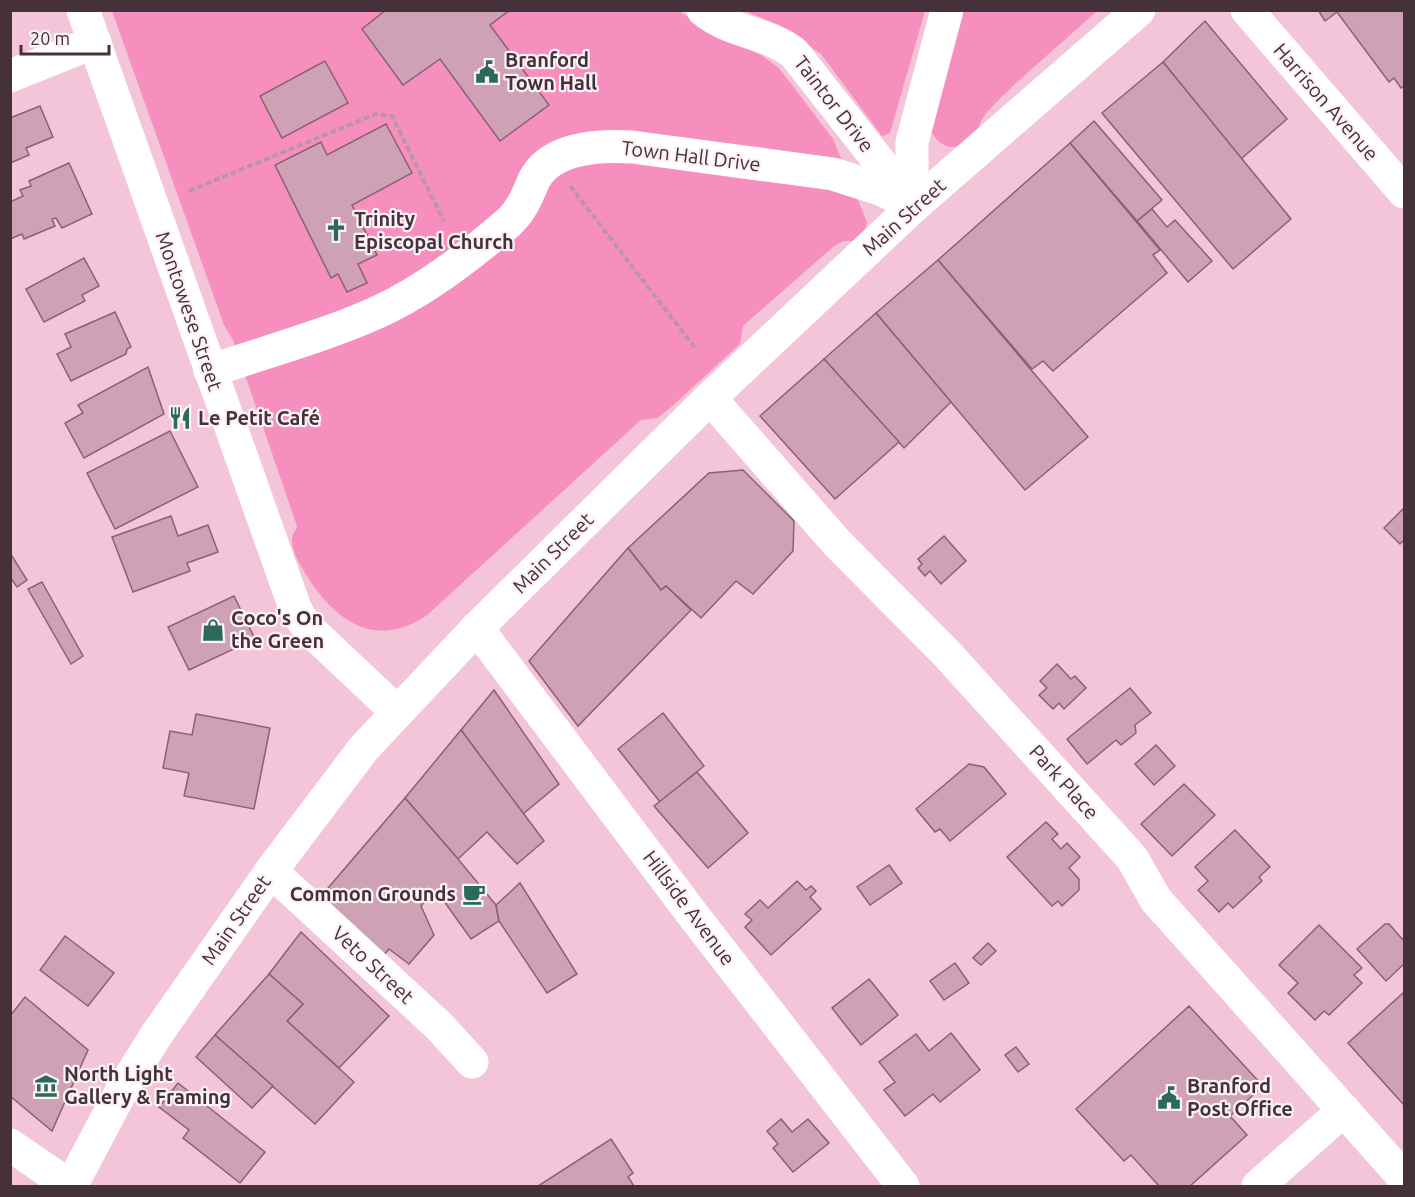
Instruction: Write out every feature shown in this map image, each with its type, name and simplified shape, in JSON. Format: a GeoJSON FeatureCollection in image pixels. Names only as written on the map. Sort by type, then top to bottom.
{"type":"FeatureCollection","features":[{"type":"Feature","properties":{"kind":"street","name":"Montowese Street"},"geometry":{"type":"LineString","coordinates":[[83,10],[299,616],[311,631],[397,712]]}},
{"type":"Feature","properties":{"kind":"street","name":"Taintor Drive"},"geometry":{"type":"LineString","coordinates":[[703,10],[728,25],[779,43],[794,53],[914,206]]}},
{"type":"Feature","properties":{"kind":"street"},"geometry":{"type":"LineString","coordinates":[[914,206],[911,180],[912,142],[947,10]]}},
{"type":"Feature","properties":{"kind":"street","name":"Main Street"},"geometry":{"type":"LineString","coordinates":[[71,1186],[114,1104],[148,1048],[271,871],[364,748],[477,628],[710,398],[914,206],[1139,10]]}},
{"type":"Feature","properties":{"kind":"street","name":"Harrison Avenue"},"geometry":{"type":"LineString","coordinates":[[1247,10],[1404,192]]}},
{"type":"Feature","properties":{"kind":"street"},"geometry":{"type":"LineString","coordinates":[[10,76],[95,42]]}},
{"type":"Feature","properties":{"kind":"street","name":"Town Hall Drive"},"geometry":{"type":"LineString","coordinates":[[210,371],[339,327],[388,307],[450,270],[508,223],[520,210],[535,180],[544,168],[552,161],[577,151],[606,146],[632,147],[833,174],[883,190],[914,206]]}},
{"type":"Feature","properties":{"kind":"street","name":"Park Place"},"geometry":{"type":"LineString","coordinates":[[710,398],[837,543],[948,655],[1132,858],[1156,900],[1404,1178]]}},
{"type":"Feature","properties":{"kind":"street","name":"Hillside Avenue"},"geometry":{"type":"LineString","coordinates":[[477,628],[693,915],[903,1186]]}},
{"type":"Feature","properties":{"kind":"street","name":"Veto Street"},"geometry":{"type":"LineString","coordinates":[[271,871],[439,1026],[472,1062]]}},
{"type":"Feature","properties":{"kind":"street"},"geometry":{"type":"LineString","coordinates":[[1258,1186],[1344,1110]]}},
{"type":"Feature","properties":{"kind":"street"},"geometry":{"type":"LineString","coordinates":[[10,1144],[71,1186]]}},
{"type":"Feature","properties":{"kind":"path"},"geometry":{"type":"LineString","coordinates":[[189,191],[376,114],[392,116],[444,221]]}},
{"type":"Feature","properties":{"kind":"path"},"geometry":{"type":"LineString","coordinates":[[568,182],[696,349]]}},
{"type":"Feature","properties":{"kind":"shaded area"},"geometry":{"type":"Polygon","coordinates":[[[112,11],[679,11],[710,32],[761,55],[779,68],[833,139],[867,222],[865,231],[853,241],[844,241],[834,246],[743,326],[740,344],[669,409],[657,418],[641,420],[426,616],[407,626],[389,630],[372,630],[356,625],[329,604],[316,590],[296,557],[292,539],[297,526],[233,340],[224,325],[112,11]]]}},
{"type":"Feature","properties":{"kind":"shaded area"},"geometry":{"type":"Polygon","coordinates":[[[745,11],[925,11],[890,133],[882,136],[821,54],[779,25],[745,11]]]}},
{"type":"Feature","properties":{"kind":"shaded area"},"geometry":{"type":"Polygon","coordinates":[[[960,11],[1097,11],[988,111],[969,141],[959,146],[948,147],[936,139],[930,130],[960,11]]]}},
{"type":"Feature","properties":{"kind":"building","name":"Branford Town Hall"},"geometry":{"type":"Polygon","coordinates":[[[386,10],[510,10],[490,25],[549,105],[500,141],[440,59],[403,85],[362,29],[386,10]]]}},
{"type":"Feature","properties":{"kind":"building"},"geometry":{"type":"Polygon","coordinates":[[[1318,10],[1404,10],[1404,86],[1401,88],[1394,78],[1389,82],[1337,12],[1325,21],[1318,10]]]}},
{"type":"Feature","properties":{"kind":"building"},"geometry":{"type":"Polygon","coordinates":[[[1205,21],[1287,119],[1241,159],[1163,62],[1205,21]]]}},
{"type":"Feature","properties":{"kind":"building"},"geometry":{"type":"Polygon","coordinates":[[[325,61],[348,103],[282,138],[260,96],[325,61]]]}},
{"type":"Feature","properties":{"kind":"building"},"geometry":{"type":"Polygon","coordinates":[[[1163,62],[1291,219],[1233,269],[1102,113],[1163,62]]]}},
{"type":"Feature","properties":{"kind":"building"},"geometry":{"type":"Polygon","coordinates":[[[40,106],[53,137],[26,148],[29,155],[10,163],[10,118],[40,106]]]}},
{"type":"Feature","properties":{"kind":"building"},"geometry":{"type":"Polygon","coordinates":[[[1094,121],[1162,200],[1137,221],[1070,143],[1094,121]]]}},
{"type":"Feature","properties":{"kind":"building","name":"Trinity Episcopal Church"},"geometry":{"type":"Polygon","coordinates":[[[386,124],[412,173],[352,205],[377,255],[358,264],[367,283],[347,292],[338,274],[331,278],[275,165],[321,142],[327,155],[386,124]]]}},
{"type":"Feature","properties":{"kind":"building"},"geometry":{"type":"Polygon","coordinates":[[[1070,143],[1160,250],[1153,255],[1167,273],[1053,371],[1043,361],[1032,369],[938,260],[1070,143]]]}},
{"type":"Feature","properties":{"kind":"building"},"geometry":{"type":"Polygon","coordinates":[[[69,163],[92,214],[62,228],[56,218],[52,219],[55,226],[24,239],[22,234],[10,239],[10,202],[23,196],[20,190],[31,186],[29,181],[69,163]]]}},
{"type":"Feature","properties":{"kind":"building"},"geometry":{"type":"Polygon","coordinates":[[[1152,209],[1167,227],[1175,220],[1212,261],[1188,282],[1137,221],[1152,209]]]}},
{"type":"Feature","properties":{"kind":"building"},"geometry":{"type":"Polygon","coordinates":[[[84,258],[99,286],[82,295],[85,301],[44,322],[26,289],[84,258]]]}},
{"type":"Feature","properties":{"kind":"building"},"geometry":{"type":"Polygon","coordinates":[[[938,260],[1088,437],[1025,490],[876,313],[938,260]]]}},
{"type":"Feature","properties":{"kind":"building"},"geometry":{"type":"Polygon","coordinates":[[[115,312],[131,347],[127,349],[126,354],[71,381],[57,354],[71,347],[65,334],[115,312]]]}},
{"type":"Feature","properties":{"kind":"building"},"geometry":{"type":"Polygon","coordinates":[[[876,313],[951,402],[904,448],[824,359],[876,313]]]}},
{"type":"Feature","properties":{"kind":"building"},"geometry":{"type":"Polygon","coordinates":[[[824,359],[899,442],[835,499],[760,416],[824,359]]]}},
{"type":"Feature","properties":{"kind":"building"},"geometry":{"type":"Polygon","coordinates":[[[148,367],[164,414],[84,458],[65,423],[83,413],[78,405],[148,367]]]}},
{"type":"Feature","properties":{"kind":"building"},"geometry":{"type":"Polygon","coordinates":[[[170,431],[198,487],[115,529],[87,473],[170,431]]]}},
{"type":"Feature","properties":{"kind":"building"},"geometry":{"type":"Polygon","coordinates":[[[743,470],[794,521],[793,551],[753,594],[736,581],[701,618],[666,586],[661,590],[628,548],[709,473],[743,470]]]}},
{"type":"Feature","properties":{"kind":"building"},"geometry":{"type":"Polygon","coordinates":[[[1404,508],[1404,540],[1400,544],[1384,528],[1404,508]]]}},
{"type":"Feature","properties":{"kind":"building"},"geometry":{"type":"Polygon","coordinates":[[[171,516],[178,536],[208,525],[218,552],[187,563],[190,571],[133,592],[112,537],[171,516]]]}},
{"type":"Feature","properties":{"kind":"building"},"geometry":{"type":"Polygon","coordinates":[[[944,536],[966,561],[941,584],[930,571],[925,576],[918,568],[922,564],[918,559],[944,536]]]}},
{"type":"Feature","properties":{"kind":"building"},"geometry":{"type":"Polygon","coordinates":[[[628,548],[661,590],[666,586],[691,610],[578,726],[529,661],[628,548]]]}},
{"type":"Feature","properties":{"kind":"building"},"geometry":{"type":"Polygon","coordinates":[[[10,553],[27,580],[17,587],[10,577],[10,553]]]}},
{"type":"Feature","properties":{"kind":"building"},"geometry":{"type":"Polygon","coordinates":[[[42,582],[83,656],[71,664],[28,589],[42,582]]]}},
{"type":"Feature","properties":{"kind":"building"},"geometry":{"type":"Polygon","coordinates":[[[234,596],[255,639],[189,670],[168,627],[234,596]]]}},
{"type":"Feature","properties":{"kind":"building"},"geometry":{"type":"Polygon","coordinates":[[[1057,664],[1071,679],[1075,676],[1086,688],[1064,709],[1059,703],[1053,709],[1039,695],[1047,688],[1040,681],[1057,664]]]}},
{"type":"Feature","properties":{"kind":"building"},"geometry":{"type":"Polygon","coordinates":[[[1130,688],[1151,713],[1135,725],[1136,733],[1121,745],[1116,740],[1087,764],[1067,739],[1130,688]]]}},
{"type":"Feature","properties":{"kind":"building"},"geometry":{"type":"Polygon","coordinates":[[[494,690],[559,784],[523,814],[461,730],[494,690]]]}},
{"type":"Feature","properties":{"kind":"building"},"geometry":{"type":"Polygon","coordinates":[[[663,713],[704,766],[660,802],[618,749],[663,713]]]}},
{"type":"Feature","properties":{"kind":"building"},"geometry":{"type":"Polygon","coordinates":[[[196,714],[270,728],[254,809],[184,796],[189,773],[163,768],[170,731],[192,735],[196,714]]]}},
{"type":"Feature","properties":{"kind":"building"},"geometry":{"type":"Polygon","coordinates":[[[461,730],[544,841],[517,864],[487,832],[458,859],[405,798],[461,730]]]}},
{"type":"Feature","properties":{"kind":"building"},"geometry":{"type":"Polygon","coordinates":[[[1156,745],[1175,766],[1154,785],[1135,764],[1156,745]]]}},
{"type":"Feature","properties":{"kind":"building"},"geometry":{"type":"Polygon","coordinates":[[[969,764],[984,767],[1006,794],[950,841],[940,829],[935,832],[916,809],[969,764]]]}},
{"type":"Feature","properties":{"kind":"building"},"geometry":{"type":"Polygon","coordinates":[[[697,772],[748,833],[708,868],[654,806],[697,772]]]}},
{"type":"Feature","properties":{"kind":"building"},"geometry":{"type":"Polygon","coordinates":[[[1184,784],[1215,815],[1172,856],[1141,824],[1184,784]]]}},
{"type":"Feature","properties":{"kind":"building"},"geometry":{"type":"Polygon","coordinates":[[[405,798],[496,905],[499,921],[471,939],[436,890],[421,906],[434,935],[409,964],[389,949],[383,956],[317,901],[405,798]]]}},
{"type":"Feature","properties":{"kind":"building"},"geometry":{"type":"Polygon","coordinates":[[[1046,822],[1058,834],[1052,839],[1061,849],[1067,843],[1080,857],[1069,868],[1079,879],[1079,890],[1062,906],[1058,901],[1052,906],[1007,857],[1046,822]]]}},
{"type":"Feature","properties":{"kind":"building"},"geometry":{"type":"Polygon","coordinates":[[[1235,830],[1270,867],[1259,877],[1262,881],[1233,908],[1228,903],[1219,912],[1198,890],[1208,881],[1195,867],[1235,830]]]}},
{"type":"Feature","properties":{"kind":"building"},"geometry":{"type":"Polygon","coordinates":[[[889,865],[902,883],[870,905],[857,887],[889,865]]]}},
{"type":"Feature","properties":{"kind":"building"},"geometry":{"type":"Polygon","coordinates":[[[797,881],[806,890],[811,886],[816,891],[810,897],[821,909],[771,955],[745,927],[752,920],[745,914],[760,900],[768,908],[797,881]]]}},
{"type":"Feature","properties":{"kind":"building"},"geometry":{"type":"Polygon","coordinates":[[[520,883],[577,974],[547,993],[499,921],[496,905],[520,883]]]}},
{"type":"Feature","properties":{"kind":"building"},"geometry":{"type":"Polygon","coordinates":[[[1385,924],[1389,924],[1404,941],[1404,964],[1386,981],[1357,949],[1385,924]]]}},
{"type":"Feature","properties":{"kind":"building"},"geometry":{"type":"Polygon","coordinates":[[[1319,925],[1362,968],[1354,975],[1362,983],[1329,1015],[1324,1011],[1315,1020],[1288,993],[1298,983],[1279,965],[1319,925]]]}},
{"type":"Feature","properties":{"kind":"building"},"geometry":{"type":"Polygon","coordinates":[[[301,932],[389,1016],[339,1068],[287,1021],[303,1004],[269,974],[301,932]]]}},
{"type":"Feature","properties":{"kind":"building"},"geometry":{"type":"Polygon","coordinates":[[[65,936],[114,973],[88,1006],[40,970],[65,936]]]}},
{"type":"Feature","properties":{"kind":"building"},"geometry":{"type":"Polygon","coordinates":[[[988,943],[996,951],[981,965],[973,958],[988,943]]]}},
{"type":"Feature","properties":{"kind":"building"},"geometry":{"type":"Polygon","coordinates":[[[955,963],[969,983],[944,1000],[930,981],[955,963]]]}},
{"type":"Feature","properties":{"kind":"building"},"geometry":{"type":"Polygon","coordinates":[[[269,974],[303,1004],[287,1021],[354,1082],[315,1124],[215,1035],[269,974]]]}},
{"type":"Feature","properties":{"kind":"building"},"geometry":{"type":"Polygon","coordinates":[[[869,979],[898,1015],[861,1045],[832,1008],[869,979]]]}},
{"type":"Feature","properties":{"kind":"building"},"geometry":{"type":"Polygon","coordinates":[[[1403,993],[1404,995],[1404,1105],[1348,1043],[1403,993]]]}},
{"type":"Feature","properties":{"kind":"building"},"geometry":{"type":"Polygon","coordinates":[[[25,997],[88,1050],[52,1131],[10,1096],[10,1016],[25,997]]]}},
{"type":"Feature","properties":{"kind":"building","name":"Branford Post Office"},"geometry":{"type":"Polygon","coordinates":[[[1189,1006],[1263,1086],[1230,1116],[1247,1135],[1190,1186],[1159,1186],[1131,1155],[1124,1161],[1076,1109],[1189,1006]]]}},
{"type":"Feature","properties":{"kind":"building"},"geometry":{"type":"Polygon","coordinates":[[[951,1033],[980,1070],[940,1102],[933,1094],[905,1116],[884,1090],[895,1082],[879,1062],[916,1034],[929,1051],[951,1033]]]}},
{"type":"Feature","properties":{"kind":"building"},"geometry":{"type":"Polygon","coordinates":[[[215,1035],[273,1086],[252,1108],[196,1057],[215,1035]]]}},
{"type":"Feature","properties":{"kind":"building"},"geometry":{"type":"Polygon","coordinates":[[[1016,1047],[1029,1064],[1018,1072],[1005,1055],[1016,1047]]]}},
{"type":"Feature","properties":{"kind":"building"},"geometry":{"type":"Polygon","coordinates":[[[178,1083],[265,1152],[240,1183],[183,1138],[189,1130],[159,1107],[178,1083]]]}},
{"type":"Feature","properties":{"kind":"building"},"geometry":{"type":"Polygon","coordinates":[[[781,1119],[792,1132],[808,1119],[829,1143],[793,1172],[773,1148],[778,1144],[767,1131],[781,1119]]]}},
{"type":"Feature","properties":{"kind":"building"},"geometry":{"type":"Polygon","coordinates":[[[611,1139],[633,1173],[628,1177],[634,1186],[538,1186],[611,1139]]]}},
{"type":"Feature","properties":{"kind":"place","name":"Branford Town Hall"},"geometry":{"type":"Point","coordinates":[487,72]}},
{"type":"Feature","properties":{"kind":"place","name":"Trinity Episcopal Church"},"geometry":{"type":"Point","coordinates":[336,230]}},
{"type":"Feature","properties":{"kind":"place","name":"Le Petit Café"},"geometry":{"type":"Point","coordinates":[180,418]}},
{"type":"Feature","properties":{"kind":"place","name":"Coco's On the Green"},"geometry":{"type":"Point","coordinates":[213,630]}},
{"type":"Feature","properties":{"kind":"place","name":"Common Grounds"},"geometry":{"type":"Point","coordinates":[474,894]}},
{"type":"Feature","properties":{"kind":"place","name":"North Light Gallery & Framing"},"geometry":{"type":"Point","coordinates":[46,1086]}},
{"type":"Feature","properties":{"kind":"place","name":"Branford Post Office"},"geometry":{"type":"Point","coordinates":[1169,1098]}}]}
